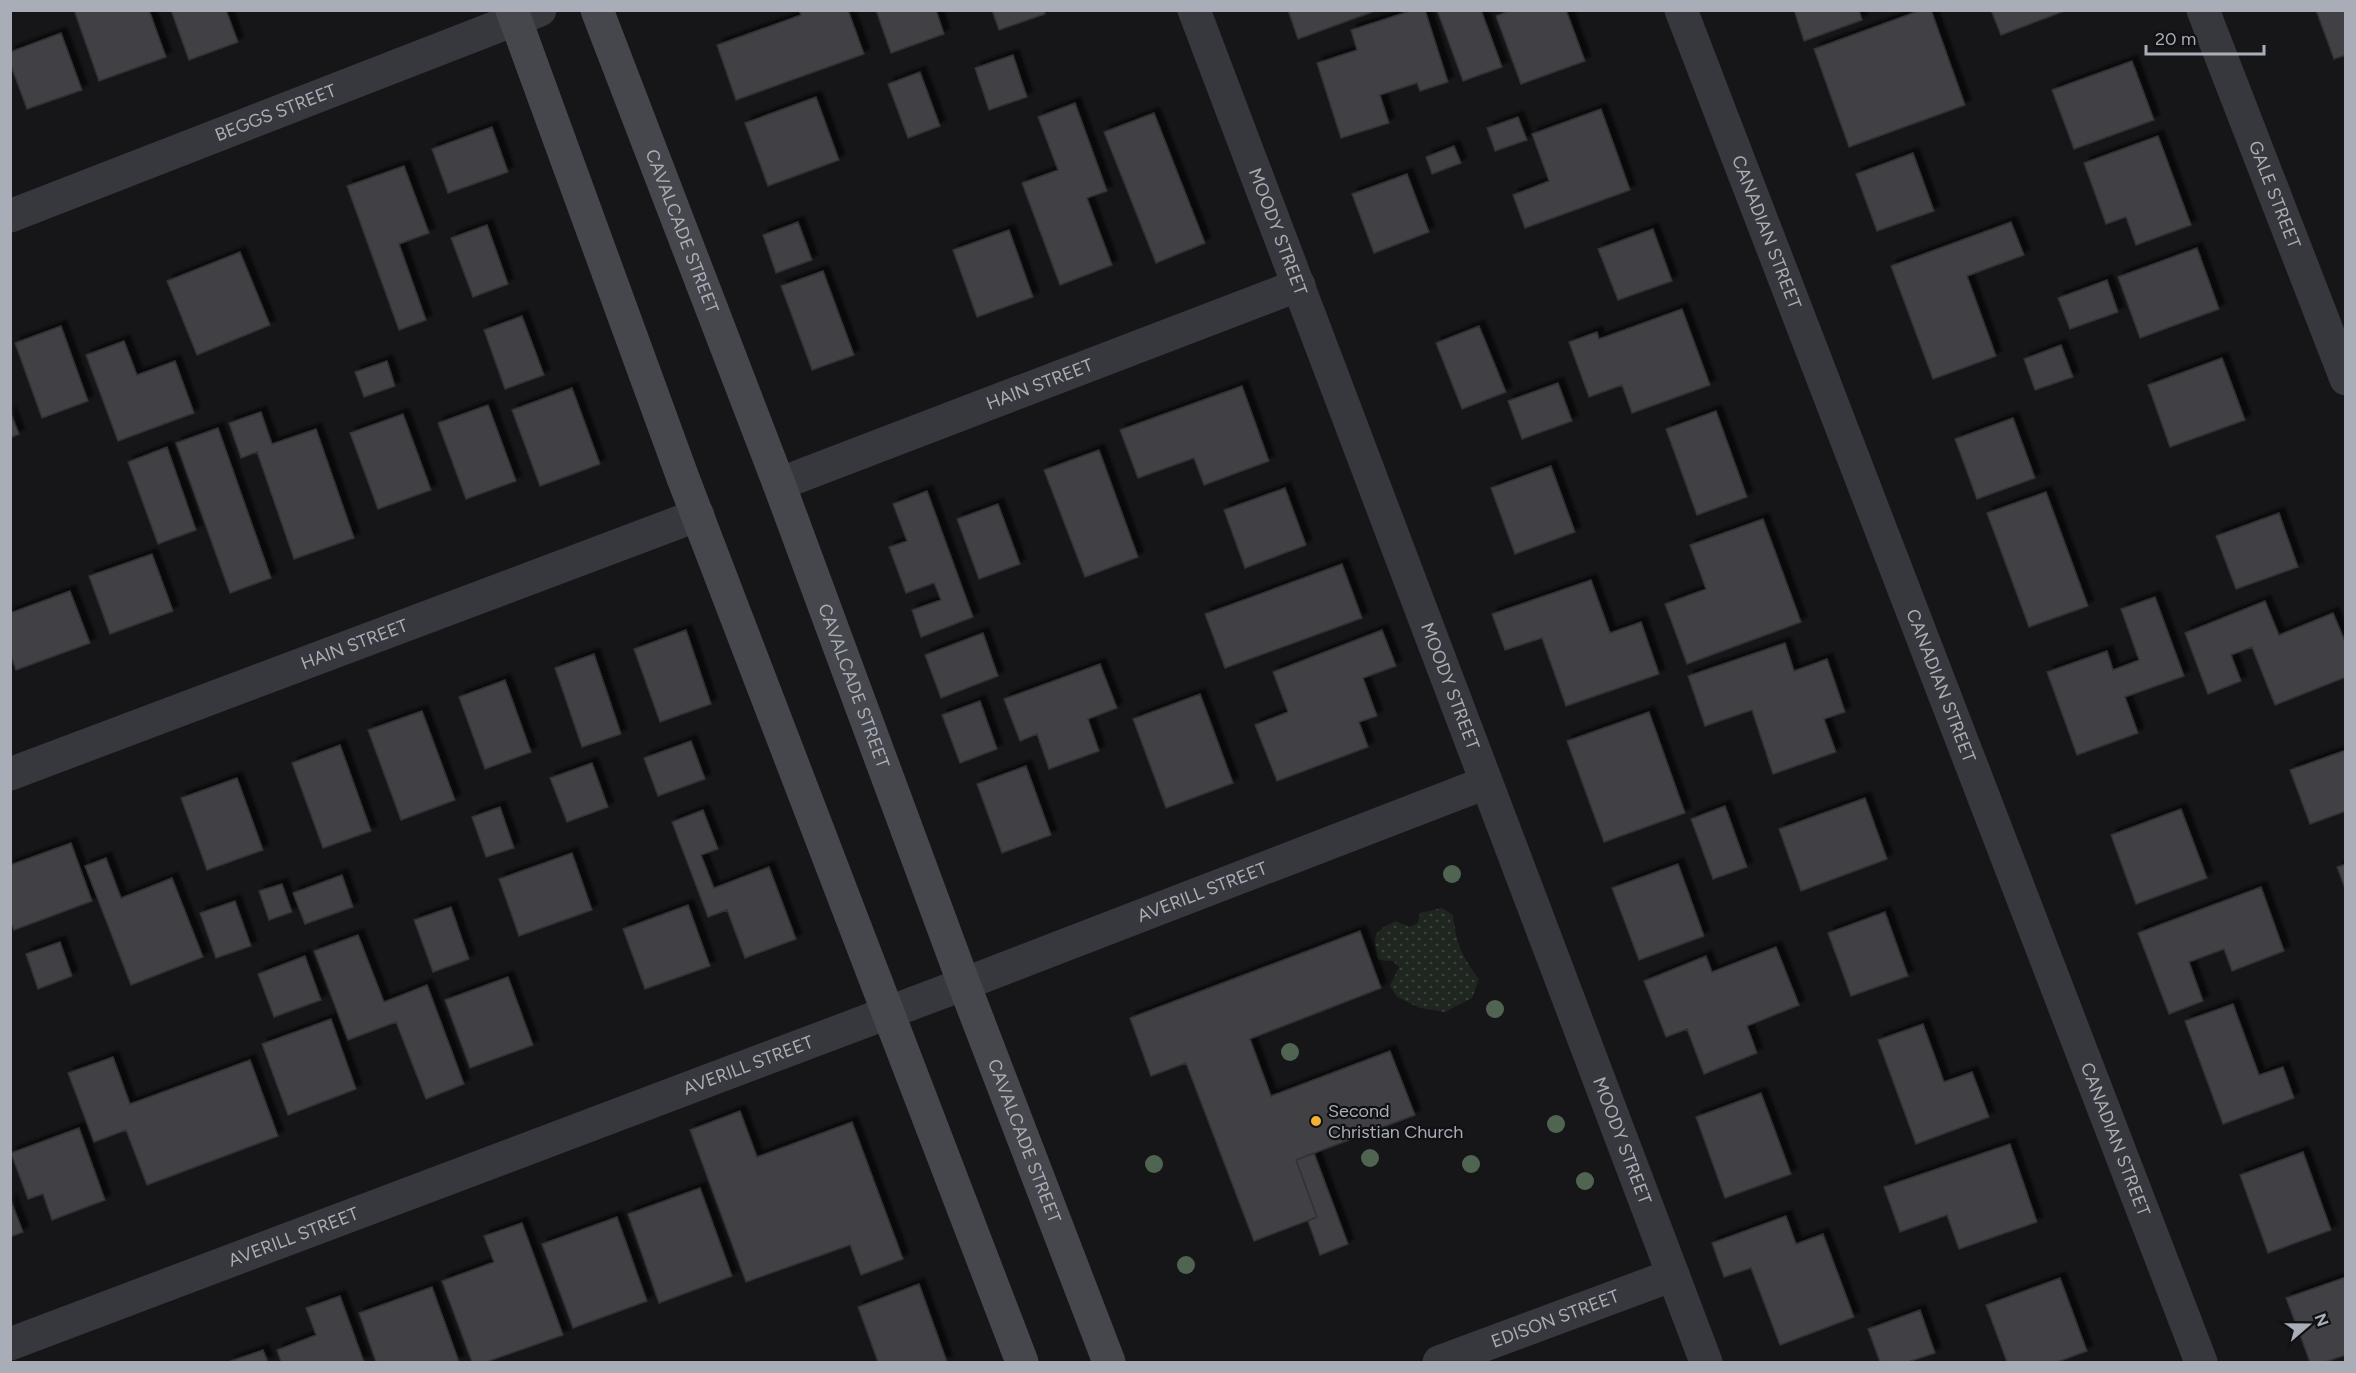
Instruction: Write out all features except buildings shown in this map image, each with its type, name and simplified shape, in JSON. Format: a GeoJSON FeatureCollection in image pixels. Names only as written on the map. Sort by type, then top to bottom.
{"type":"FeatureCollection","features":[{"type":"Feature","properties":{"kind":"main road","name":"CAVALCADE STREET"},"geometry":{"type":"LineString","coordinates":[[597,10],[779,484],[964,984],[1109,1362]]}},
{"type":"Feature","properties":{"kind":"main road"},"geometry":{"type":"LineString","coordinates":[[523,14],[698,515],[1023,1362]]}},
{"type":"Feature","properties":{"kind":"street","name":"MOODY STREET"},"geometry":{"type":"LineString","coordinates":[[1194,10],[1706,1362]]}},
{"type":"Feature","properties":{"kind":"street","name":"CANADIAN STREET"},"geometry":{"type":"LineString","coordinates":[[1681,10],[2201,1362]]}},
{"type":"Feature","properties":{"kind":"street","name":"GALE STREET"},"geometry":{"type":"LineString","coordinates":[[2203,10],[2346,379]]}},
{"type":"Feature","properties":{"kind":"street","name":"BEGGS STREET"},"geometry":{"type":"LineString","coordinates":[[10,216],[523,14]]}},
{"type":"Feature","properties":{"kind":"street","name":"HAIN STREET"},"geometry":{"type":"LineString","coordinates":[[779,484],[1299,285]]}},
{"type":"Feature","properties":{"kind":"street","name":"HAIN STREET"},"geometry":{"type":"LineString","coordinates":[[10,774],[698,515]]}},
{"type":"Feature","properties":{"kind":"street","name":"AVERILL STREET"},"geometry":{"type":"LineString","coordinates":[[10,1344],[964,984],[1485,783]]}},
{"type":"Feature","properties":{"kind":"street","name":"EDISON STREET"},"geometry":{"type":"LineString","coordinates":[[1439,1362],[1672,1275]]}},
{"type":"Feature","properties":{"kind":"shaded area"},"geometry":{"type":"Polygon","coordinates":[[[1442,908],[1453,915],[1461,949],[1479,979],[1472,998],[1445,1012],[1420,1008],[1397,997],[1390,986],[1399,967],[1393,961],[1378,960],[1375,945],[1376,935],[1382,928],[1396,921],[1409,927],[1418,923],[1420,913],[1442,908]]]}},
{"type":"Feature","properties":{"kind":"place","name":"Second Christian Church"},"geometry":{"type":"Point","coordinates":[1316,1121]}}]}
